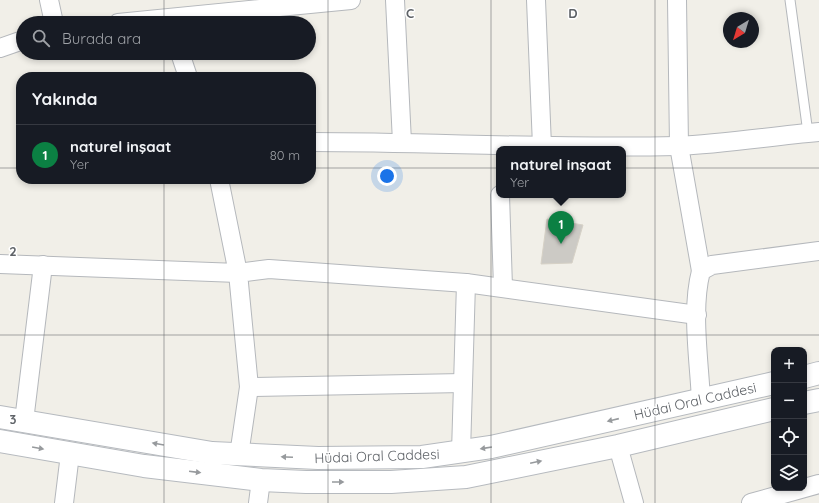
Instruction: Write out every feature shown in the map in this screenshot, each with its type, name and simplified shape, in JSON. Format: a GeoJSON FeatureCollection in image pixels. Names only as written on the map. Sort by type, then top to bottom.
{"type":"FeatureCollection","features":[{"type":"Feature","properties":{"kind":"street"},"geometry":{"type":"LineString","coordinates":[[49,0],[52,16]]}},
{"type":"Feature","properties":{"kind":"street"},"geometry":{"type":"LineString","coordinates":[[193,16],[249,5],[351,0]]}},
{"type":"Feature","properties":{"kind":"street"},"geometry":{"type":"LineString","coordinates":[[395,0],[402,142]]}},
{"type":"Feature","properties":{"kind":"street"},"geometry":{"type":"LineString","coordinates":[[536,0],[542,146],[679,146],[814,132]]}},
{"type":"Feature","properties":{"kind":"street"},"geometry":{"type":"LineString","coordinates":[[677,0],[679,146],[701,271],[698,283],[697,315],[701,400]]}},
{"type":"Feature","properties":{"kind":"street"},"geometry":{"type":"LineString","coordinates":[[0,48],[16,42]]}},
{"type":"Feature","properties":{"kind":"street"},"geometry":{"type":"LineString","coordinates":[[182,60],[186,72]]}},
{"type":"Feature","properties":{"kind":"street"},"geometry":{"type":"LineString","coordinates":[[316,142],[402,142],[496,154]]}},
{"type":"Feature","properties":{"kind":"street"},"geometry":{"type":"LineString","coordinates":[[220,184],[238,273],[249,387],[239,455]]}},
{"type":"Feature","properties":{"kind":"street"},"geometry":{"type":"LineString","coordinates":[[500,198],[503,287]]}},
{"type":"Feature","properties":{"kind":"street"},"geometry":{"type":"LineString","coordinates":[[701,271],[712,265],[819,251]]}},
{"type":"Feature","properties":{"kind":"street"},"geometry":{"type":"LineString","coordinates":[[0,264],[238,273],[269,269],[466,283],[697,315]]}},
{"type":"Feature","properties":{"kind":"street"},"geometry":{"type":"LineString","coordinates":[[24,421],[43,266]]}},
{"type":"Feature","properties":{"kind":"street"},"geometry":{"type":"LineString","coordinates":[[461,452],[466,283]]}},
{"type":"Feature","properties":{"kind":"street"},"geometry":{"type":"LineString","coordinates":[[807,375],[819,373]]}},
{"type":"Feature","properties":{"kind":"street"},"geometry":{"type":"LineString","coordinates":[[249,387],[463,383]]}},
{"type":"Feature","properties":{"kind":"street","name":"Hüdai Oral Caddesi"},"geometry":{"type":"LineString","coordinates":[[0,417],[212,453],[318,458],[422,457],[491,447],[771,384]]}},
{"type":"Feature","properties":{"kind":"street"},"geometry":{"type":"LineString","coordinates":[[807,402],[819,400]]}},
{"type":"Feature","properties":{"kind":"street","name":"Hüdai Oral Caddesi"},"geometry":{"type":"LineString","coordinates":[[0,441],[144,466],[261,480],[306,482],[391,482],[466,477],[618,446],[724,419],[771,410]]}},
{"type":"Feature","properties":{"kind":"street"},"geometry":{"type":"LineString","coordinates":[[618,446],[634,503]]}},
{"type":"Feature","properties":{"kind":"street"},"geometry":{"type":"LineString","coordinates":[[64,503],[70,454]]}},
{"type":"Feature","properties":{"kind":"street"},"geometry":{"type":"LineString","coordinates":[[258,503],[261,480]]}},
{"type":"Feature","properties":{"kind":"street"},"geometry":{"type":"LineString","coordinates":[[752,503],[819,484]]}},
{"type":"Feature","properties":{"kind":"lane"},"geometry":{"type":"LineString","coordinates":[[790,0],[814,132]]}},
{"type":"Feature","properties":{"kind":"building"},"geometry":{"type":"Polygon","coordinates":[[[547,219],[583,225],[572,263],[541,264],[547,219]]]}},
{"type":"Feature","properties":{"kind":"place","name":"naturel inşaat"},"geometry":{"type":"Point","coordinates":[561,244]}}]}
